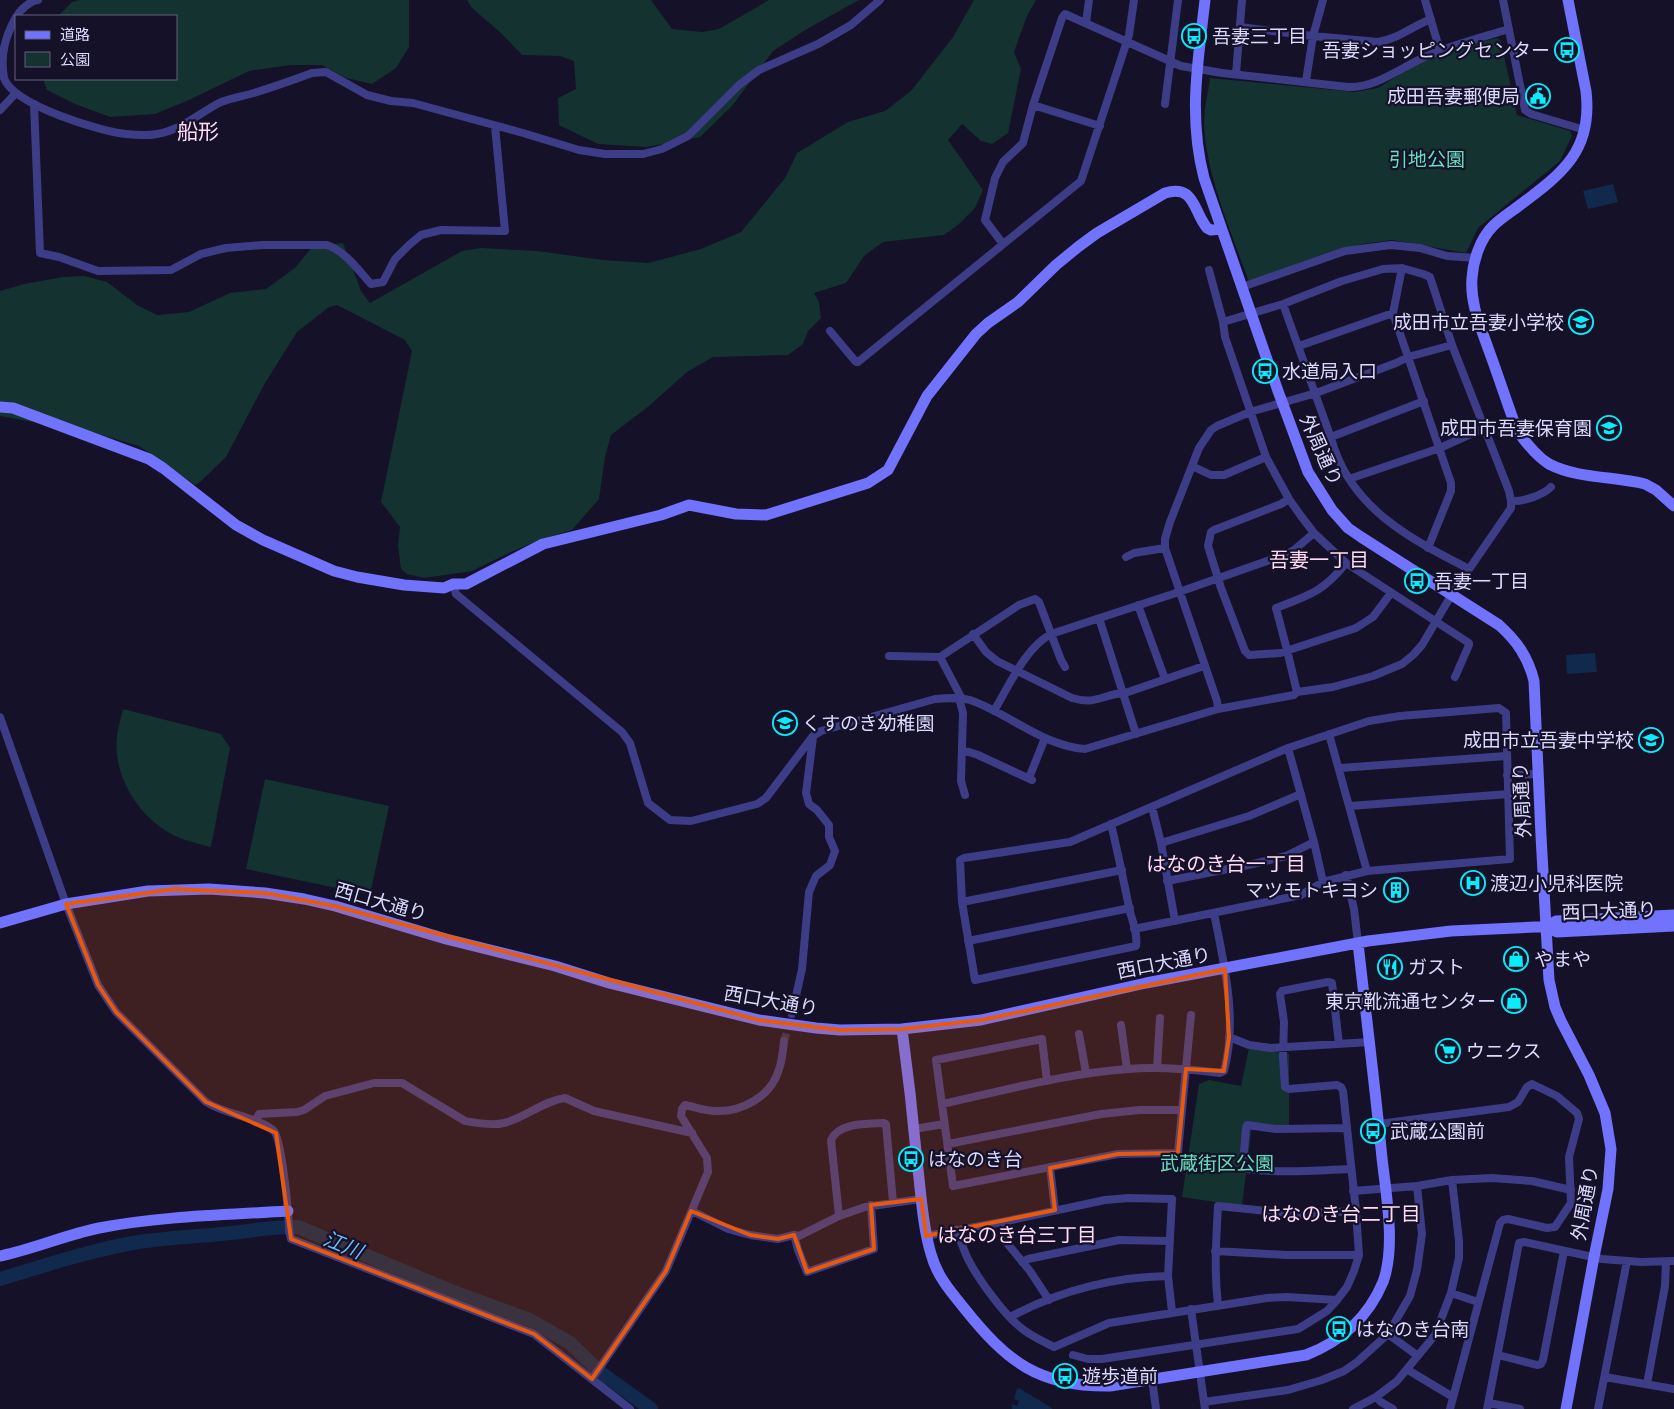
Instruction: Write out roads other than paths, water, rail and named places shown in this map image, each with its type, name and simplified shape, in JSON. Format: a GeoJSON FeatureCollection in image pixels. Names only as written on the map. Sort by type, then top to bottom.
{"type":"FeatureCollection","features":[{"type":"Feature","properties":{"kind":"street"},"geometry":{"type":"LineString","coordinates":[[17,15],[26,6],[38,0]]}},
{"type":"Feature","properties":{"kind":"street"},"geometry":{"type":"LineString","coordinates":[[15,19],[5,37],[1,59],[5,80],[16,93],[34,104],[97,128],[126,134],[156,134],[186,124],[222,102],[312,73],[326,72],[367,95],[414,102],[579,150],[605,154],[643,154],[662,149],[688,136],[739,85],[759,70],[818,44],[843,30],[880,0]]}},
{"type":"Feature","properties":{"kind":"street"},"geometry":{"type":"LineString","coordinates":[[1086,22],[1089,0]]}},
{"type":"Feature","properties":{"kind":"street"},"geometry":{"type":"LineString","coordinates":[[830,331],[858,362],[1081,181],[1127,42],[1134,0]]}},
{"type":"Feature","properties":{"kind":"street"},"geometry":{"type":"LineString","coordinates":[[1165,104],[1178,0]]}},
{"type":"Feature","properties":{"kind":"street","name":"外周通り"},"geometry":{"type":"LineString","coordinates":[[1205,0],[1195,112],[1197,145],[1204,178],[1282,403],[1308,472],[1325,501],[1340,520],[1361,537],[1499,625],[1515,640],[1528,661],[1534,681],[1548,968],[1556,1007],[1563,1026],[1595,1088],[1605,1113],[1609,1135],[1611,1168],[1566,1409]]}},
{"type":"Feature","properties":{"kind":"street"},"geometry":{"type":"LineString","coordinates":[[1236,74],[1242,0]]}},
{"type":"Feature","properties":{"kind":"street"},"geometry":{"type":"LineString","coordinates":[[1306,81],[1312,36],[1323,0]]}},
{"type":"Feature","properties":{"kind":"street"},"geometry":{"type":"LineString","coordinates":[[1425,0],[1440,51]]}},
{"type":"Feature","properties":{"kind":"street"},"geometry":{"type":"LineString","coordinates":[[1504,0],[1526,110],[1531,114],[1585,130]]}},
{"type":"Feature","properties":{"kind":"street"},"geometry":{"type":"LineString","coordinates":[[1568,0],[1588,106],[1585,130],[1579,148],[1560,174],[1492,227],[1481,244],[1476,258],[1472,277],[1472,303],[1518,430],[1527,444],[1549,464],[1582,474],[1645,484],[1656,490],[1674,506]]}},
{"type":"Feature","properties":{"kind":"street"},"geometry":{"type":"LineString","coordinates":[[1003,244],[985,220],[995,178],[1003,162],[1023,143],[1033,105],[1062,18],[1065,14],[1181,66],[1356,88],[1372,83],[1440,51],[1509,29]]}},
{"type":"Feature","properties":{"kind":"street"},"geometry":{"type":"LineString","coordinates":[[1240,27],[1378,42],[1401,35],[1431,19]]}},
{"type":"Feature","properties":{"kind":"street"},"geometry":{"type":"LineString","coordinates":[[0,110],[16,93]]}},
{"type":"Feature","properties":{"kind":"street"},"geometry":{"type":"LineString","coordinates":[[34,104],[40,254],[59,257],[98,271],[170,270],[201,254],[226,248],[263,245],[327,245],[334,247],[346,257],[371,284],[383,282],[395,260],[421,235],[441,230],[505,231],[495,126]]}},
{"type":"Feature","properties":{"kind":"street"},"geometry":{"type":"LineString","coordinates":[[1033,105],[1100,126]]}},
{"type":"Feature","properties":{"kind":"street"},"geometry":{"type":"LineString","coordinates":[[0,407],[13,408],[149,459],[243,529],[263,540],[334,571],[404,585],[444,588],[453,584],[466,584],[543,544],[661,515],[689,505],[736,514],[766,515],[868,483],[888,470],[926,396],[976,334],[1018,302],[1056,265],[1078,247],[1098,233],[1171,191],[1184,192],[1190,196],[1207,228],[1221,229]]}},
{"type":"Feature","properties":{"kind":"street"},"geometry":{"type":"LineString","coordinates":[[1242,287],[1345,251],[1390,245],[1420,248],[1447,256],[1476,258]]}},
{"type":"Feature","properties":{"kind":"street"},"geometry":{"type":"LineString","coordinates":[[453,584],[456,594],[622,732],[630,743],[648,803],[670,820],[691,821],[757,804],[766,798],[813,736],[821,731],[936,699],[959,698],[971,700],[1045,738],[1066,746],[1085,749],[1218,708],[1351,683],[1402,664],[1422,645],[1452,594],[1510,508],[1511,502],[1509,491],[1452,346],[1430,278],[1402,268],[1383,269],[1342,281],[1283,304],[1223,322]]}},
{"type":"Feature","properties":{"kind":"street"},"geometry":{"type":"LineString","coordinates":[[1402,268],[1394,313],[1451,483],[1451,491],[1428,548]]}},
{"type":"Feature","properties":{"kind":"street"},"geometry":{"type":"LineString","coordinates":[[1209,270],[1223,322],[1225,337],[1250,412],[1266,457],[1289,499],[1314,533],[1346,564],[1469,643],[1455,677]]}},
{"type":"Feature","properties":{"kind":"street"},"geometry":{"type":"LineString","coordinates":[[1283,304],[1316,393],[1335,452],[1349,479],[1374,510],[1391,524],[1428,548],[1469,568]]}},
{"type":"Feature","properties":{"kind":"street"},"geometry":{"type":"LineString","coordinates":[[1299,346],[1394,313]]}},
{"type":"Feature","properties":{"kind":"street"},"geometry":{"type":"LineString","coordinates":[[1218,708],[1164,548],[1170,522],[1203,440],[1217,426],[1250,412],[1316,393],[1408,357],[1452,346]]}},
{"type":"Feature","properties":{"kind":"street"},"geometry":{"type":"LineString","coordinates":[[1331,436],[1424,401]]}},
{"type":"Feature","properties":{"kind":"street"},"geometry":{"type":"LineString","coordinates":[[1349,479],[1440,448],[1484,428]]}},
{"type":"Feature","properties":{"kind":"street"},"geometry":{"type":"LineString","coordinates":[[1192,466],[1211,475],[1224,475],[1266,457]]}},
{"type":"Feature","properties":{"kind":"street"},"geometry":{"type":"LineString","coordinates":[[1511,502],[1517,502],[1547,491],[1551,487]]}},
{"type":"Feature","properties":{"kind":"street"},"geometry":{"type":"LineString","coordinates":[[1289,499],[1211,532],[1208,546],[1245,651],[1252,655],[1280,653],[1356,628],[1380,609],[1391,593]]}},
{"type":"Feature","properties":{"kind":"street"},"geometry":{"type":"LineString","coordinates":[[994,711],[1033,647],[1051,634],[1287,554],[1314,533]]}},
{"type":"Feature","properties":{"kind":"street"},"geometry":{"type":"LineString","coordinates":[[1126,557],[1134,553],[1164,548]]}},
{"type":"Feature","properties":{"kind":"street"},"geometry":{"type":"LineString","coordinates":[[1297,692],[1276,608],[1318,591],[1334,578],[1346,564]]}},
{"type":"Feature","properties":{"kind":"street"},"geometry":{"type":"LineString","coordinates":[[889,656],[940,657],[1019,605],[1035,599],[1038,602],[1065,666]]}},
{"type":"Feature","properties":{"kind":"street"},"geometry":{"type":"LineString","coordinates":[[1138,605],[1165,679]]}},
{"type":"Feature","properties":{"kind":"street"},"geometry":{"type":"LineString","coordinates":[[1099,618],[1136,734]]}},
{"type":"Feature","properties":{"kind":"street"},"geometry":{"type":"LineString","coordinates":[[973,634],[991,656],[1078,699],[1098,700],[1115,694],[1124,694],[1204,666]]}},
{"type":"Feature","properties":{"kind":"street"},"geometry":{"type":"LineString","coordinates":[[940,657],[961,697],[959,698],[962,714],[961,781],[965,795]]}},
{"type":"Feature","properties":{"kind":"street"},"geometry":{"type":"LineString","coordinates":[[1111,824],[1130,908],[1136,946],[975,980],[962,902],[960,860],[1070,842],[1111,824],[1152,807],[1288,748],[1369,721],[1400,716],[1499,708],[1506,713],[1506,756],[1512,856],[1508,860],[1367,871],[1323,882],[1301,895],[1134,930]]}},
{"type":"Feature","properties":{"kind":"street"},"geometry":{"type":"LineString","coordinates":[[0,717],[66,904],[98,985],[116,1012],[206,1102],[219,1110],[255,1122],[272,1129],[276,1133],[290,1240],[534,1334],[630,1409]]}},
{"type":"Feature","properties":{"kind":"street"},"geometry":{"type":"LineString","coordinates":[[1329,734],[1340,768],[1367,871]]}},
{"type":"Feature","properties":{"kind":"street"},"geometry":{"type":"LineString","coordinates":[[792,1014],[802,970],[809,892],[816,876],[830,865],[835,851],[829,837],[829,825],[818,810],[809,804],[806,793],[813,736]]}},
{"type":"Feature","properties":{"kind":"street"},"geometry":{"type":"LineString","coordinates":[[962,751],[978,755],[1031,779],[1045,738]]}},
{"type":"Feature","properties":{"kind":"street"},"geometry":{"type":"LineString","coordinates":[[1288,748],[1323,882]]}},
{"type":"Feature","properties":{"kind":"street"},"geometry":{"type":"LineString","coordinates":[[1340,768],[1506,756]]}},
{"type":"Feature","properties":{"kind":"street"},"geometry":{"type":"LineString","coordinates":[[1507,774],[1538,774]]}},
{"type":"Feature","properties":{"kind":"street"},"geometry":{"type":"LineString","coordinates":[[1161,843],[1241,819],[1300,794]]}},
{"type":"Feature","properties":{"kind":"street"},"geometry":{"type":"LineString","coordinates":[[1350,806],[1509,794]]}},
{"type":"Feature","properties":{"kind":"street"},"geometry":{"type":"LineString","coordinates":[[1152,807],[1161,843],[1175,921]]}},
{"type":"Feature","properties":{"kind":"street"},"geometry":{"type":"LineString","coordinates":[[1167,881],[1279,858],[1314,842]]}},
{"type":"Feature","properties":{"kind":"street"},"geometry":{"type":"LineString","coordinates":[[962,902],[1122,870]]}},
{"type":"Feature","properties":{"kind":"street"},"geometry":{"type":"LineString","coordinates":[[902,1029],[921,1199],[930,1254],[942,1280],[986,1336],[1007,1354],[1026,1368],[1040,1374],[1060,1381],[1090,1386],[1110,1386],[1306,1355],[1339,1338],[1360,1320],[1372,1303],[1383,1281],[1388,1264],[1390,1242],[1370,1042],[1354,909],[1346,875]]}},
{"type":"Feature","properties":{"kind":"street","name":"西口大通り"},"geometry":{"type":"LineString","coordinates":[[0,924],[66,904],[117,894],[174,889],[209,889],[265,893],[335,906],[446,939],[554,966],[609,983],[759,1020],[840,1030],[902,1029],[981,1020],[1146,984],[1358,943],[1451,932],[1546,927],[1557,932],[1674,926]]}},
{"type":"Feature","properties":{"kind":"street"},"geometry":{"type":"LineString","coordinates":[[968,941],[1130,908]]}},
{"type":"Feature","properties":{"kind":"street"},"geometry":{"type":"LineString","coordinates":[[942,1104],[1086,1073],[1127,1068],[1186,1069],[1220,1073],[1224,1071],[1229,1037],[1229,997],[1214,913]]}},
{"type":"Feature","properties":{"kind":"street","name":"西口大通り"},"geometry":{"type":"LineString","coordinates":[[1546,927],[1556,921],[1674,915]]}},
{"type":"Feature","properties":{"kind":"street"},"geometry":{"type":"LineString","coordinates":[[1073,1355],[1102,1360],[1298,1329],[1327,1311],[1337,1300],[1347,1287],[1359,1255],[1343,1091],[1337,1085],[1289,1089],[1285,1087],[1284,1022],[1280,994],[1282,991],[1328,982],[1332,983],[1334,986],[1339,1044]]}},
{"type":"Feature","properties":{"kind":"street"},"geometry":{"type":"LineString","coordinates":[[1047,1081],[1042,1039],[936,1060],[952,1186],[1118,1154],[1178,1153],[1191,1015]]}},
{"type":"Feature","properties":{"kind":"street"},"geometry":{"type":"LineString","coordinates":[[1157,1068],[1160,1018]]}},
{"type":"Feature","properties":{"kind":"street"},"geometry":{"type":"LineString","coordinates":[[1121,1025],[1127,1068]]}},
{"type":"Feature","properties":{"kind":"street"},"geometry":{"type":"LineString","coordinates":[[1079,1034],[1086,1073]]}},
{"type":"Feature","properties":{"kind":"street"},"geometry":{"type":"LineString","coordinates":[[1229,1037],[1249,1045],[1271,1048],[1370,1042]]}},
{"type":"Feature","properties":{"kind":"street"},"geometry":{"type":"LineString","coordinates":[[592,1380],[666,1271],[708,1172],[706,1158],[681,1116],[682,1110],[685,1105],[707,1110],[723,1111],[743,1106],[758,1099],[778,1074],[784,1042]]}},
{"type":"Feature","properties":{"kind":"street"},"geometry":{"type":"LineString","coordinates":[[255,1122],[259,1114],[297,1112],[304,1110],[324,1096],[374,1082],[402,1083],[465,1121],[475,1123],[503,1123],[565,1098],[594,1111],[692,1133]]}},
{"type":"Feature","properties":{"kind":"street"},"geometry":{"type":"LineString","coordinates":[[1379,1124],[1509,1107],[1518,1102],[1527,1087],[1532,1084],[1557,1096],[1577,1113],[1579,1119],[1569,1157],[1571,1203],[1554,1228],[1508,1220],[1503,1220],[1500,1223],[1450,1409]]}},
{"type":"Feature","properties":{"kind":"street"},"geometry":{"type":"LineString","coordinates":[[948,1144],[1102,1114],[1140,1110],[1182,1110]]}},
{"type":"Feature","properties":{"kind":"street"},"geometry":{"type":"LineString","coordinates":[[839,1216],[831,1140],[833,1135],[839,1131],[853,1126],[886,1124],[893,1202]]}},
{"type":"Feature","properties":{"kind":"street"},"geometry":{"type":"LineString","coordinates":[[914,1129],[944,1124]]}},
{"type":"Feature","properties":{"kind":"street"},"geometry":{"type":"LineString","coordinates":[[1347,1128],[1276,1129],[1248,1125],[1246,1128],[1243,1164],[1245,1169],[1269,1171],[1299,1172],[1351,1168]]}},
{"type":"Feature","properties":{"kind":"street"},"geometry":{"type":"LineString","coordinates":[[1050,1168],[1055,1210]]}},
{"type":"Feature","properties":{"kind":"street"},"geometry":{"type":"LineString","coordinates":[[1353,1191],[1417,1186],[1452,1180],[1492,1178],[1532,1181],[1571,1190]]}},
{"type":"Feature","properties":{"kind":"street"},"geometry":{"type":"LineString","coordinates":[[1353,1409],[1376,1397],[1397,1381],[1435,1335],[1451,1293],[1459,1258],[1458,1230],[1452,1180]]}},
{"type":"Feature","properties":{"kind":"street"},"geometry":{"type":"LineString","coordinates":[[1191,1309],[1204,1406],[1288,1390],[1344,1371],[1388,1334],[1410,1296],[1417,1270],[1422,1234],[1417,1186]]}},
{"type":"Feature","properties":{"kind":"street"},"geometry":{"type":"LineString","coordinates":[[926,1236],[1105,1200],[1129,1198],[1172,1199],[1168,1276],[1172,1312]]}},
{"type":"Feature","properties":{"kind":"street"},"geometry":{"type":"LineString","coordinates":[[692,1211],[750,1236],[778,1239],[794,1235],[798,1236],[839,1216],[870,1205],[921,1199]]}},
{"type":"Feature","properties":{"kind":"street"},"geometry":{"type":"LineString","coordinates":[[794,1235],[807,1272],[874,1249],[870,1205]]}},
{"type":"Feature","properties":{"kind":"street"},"geometry":{"type":"LineString","coordinates":[[1218,1306],[1215,1282],[1215,1251],[1218,1206],[1277,1213],[1305,1214],[1356,1211]]}},
{"type":"Feature","properties":{"kind":"street"},"geometry":{"type":"LineString","coordinates":[[0,1256],[98,1228],[194,1216],[288,1214]]}},
{"type":"Feature","properties":{"kind":"street"},"geometry":{"type":"LineString","coordinates":[[1002,1222],[1006,1242],[1049,1300]]}},
{"type":"Feature","properties":{"kind":"street"},"geometry":{"type":"LineString","coordinates":[[955,1230],[962,1242],[967,1258],[1010,1317],[1020,1328],[1054,1346],[1110,1323],[1172,1312],[1267,1298],[1287,1297],[1337,1300]]}},
{"type":"Feature","properties":{"kind":"street"},"geometry":{"type":"LineString","coordinates":[[1022,1262],[1028,1259],[1119,1240],[1169,1241]]}},
{"type":"Feature","properties":{"kind":"street"},"geometry":{"type":"LineString","coordinates":[[1520,1409],[1488,1406],[1519,1243],[1524,1242],[1594,1257],[1670,1262],[1647,1384]]}},
{"type":"Feature","properties":{"kind":"street"},"geometry":{"type":"LineString","coordinates":[[1215,1251],[1286,1255],[1359,1255]]}},
{"type":"Feature","properties":{"kind":"street"},"geometry":{"type":"LineString","coordinates":[[1498,1355],[1536,1365],[1541,1364],[1564,1251]]}},
{"type":"Feature","properties":{"kind":"street"},"geometry":{"type":"LineString","coordinates":[[1598,1409],[1627,1260]]}},
{"type":"Feature","properties":{"kind":"street"},"geometry":{"type":"LineString","coordinates":[[1010,1317],[1069,1292],[1100,1283],[1146,1276],[1168,1276]]}},
{"type":"Feature","properties":{"kind":"street"},"geometry":{"type":"LineString","coordinates":[[1451,1293],[1478,1302]]}},
{"type":"Feature","properties":{"kind":"street"},"geometry":{"type":"LineString","coordinates":[[1388,1334],[1418,1356]]}},
{"type":"Feature","properties":{"kind":"street"},"geometry":{"type":"LineString","coordinates":[[1408,1370],[1453,1397]]}},
{"type":"Feature","properties":{"kind":"street"},"geometry":{"type":"LineString","coordinates":[[1605,1377],[1674,1389]]}},
{"type":"Feature","properties":{"kind":"street"},"geometry":{"type":"LineString","coordinates":[[1152,1379],[1156,1409]]}},
{"type":"Feature","properties":{"kind":"street"},"geometry":{"type":"LineString","coordinates":[[1376,1397],[1393,1409]]}},
{"type":"Feature","properties":{"kind":"water"},"geometry":{"type":"Polygon","coordinates":[[[1613,184],[1618,202],[1588,209],[1583,191],[1613,184]]]}},
{"type":"Feature","properties":{"kind":"water"},"geometry":{"type":"Polygon","coordinates":[[[1595,653],[1597,672],[1567,674],[1566,655],[1595,653]]]}},
{"type":"Feature","properties":{"kind":"water"},"geometry":{"type":"Polygon","coordinates":[[[1019,1388],[1052,1409],[1012,1409],[1012,1404],[1017,1406],[1019,1401],[1014,1399],[1019,1388]]]}},
{"type":"Feature","properties":{"kind":"waterway","name":"江川"},"geometry":{"type":"LineString","coordinates":[[0,1279],[83,1254],[133,1243],[269,1228],[298,1227],[451,1291],[530,1320],[570,1343],[601,1373],[651,1409]]}},
{"type":"Feature","properties":{"kind":"tunnel"},"geometry":{"type":"LineString","coordinates":[[784,1041],[790,1022]]}},
{"type":"Feature","properties":{"kind":"place","name":"吾妻三丁目"},"geometry":{"type":"Point","coordinates":[1194,36]}},
{"type":"Feature","properties":{"kind":"place","name":"吾妻ショッピングセンター"},"geometry":{"type":"Point","coordinates":[1567,50]}},
{"type":"Feature","properties":{"kind":"place","name":"成田吾妻郵便局"},"geometry":{"type":"Point","coordinates":[1538,96]}},
{"type":"Feature","properties":{"kind":"place","name":"成田市立吾妻小学校"},"geometry":{"type":"Point","coordinates":[1581,322]}},
{"type":"Feature","properties":{"kind":"place","name":"水道局入口"},"geometry":{"type":"Point","coordinates":[1265,371]}},
{"type":"Feature","properties":{"kind":"place","name":"成田市吾妻保育園"},"geometry":{"type":"Point","coordinates":[1609,428]}},
{"type":"Feature","properties":{"kind":"place","name":"吾妻一丁目"},"geometry":{"type":"Point","coordinates":[1417,581]}},
{"type":"Feature","properties":{"kind":"place","name":"くすのき幼稚園"},"geometry":{"type":"Point","coordinates":[785,723]}},
{"type":"Feature","properties":{"kind":"place","name":"成田市立吾妻中学校"},"geometry":{"type":"Point","coordinates":[1651,740]}},
{"type":"Feature","properties":{"kind":"place","name":"渡辺小児科医院"},"geometry":{"type":"Point","coordinates":[1473,883]}},
{"type":"Feature","properties":{"kind":"place","name":"マツモトキヨシ"},"geometry":{"type":"Point","coordinates":[1396,890]}},
{"type":"Feature","properties":{"kind":"place","name":"やまや"},"geometry":{"type":"Point","coordinates":[1516,959]}},
{"type":"Feature","properties":{"kind":"place","name":"ガスト"},"geometry":{"type":"Point","coordinates":[1390,967]}},
{"type":"Feature","properties":{"kind":"place","name":"東京靴流通センター"},"geometry":{"type":"Point","coordinates":[1514,1001]}},
{"type":"Feature","properties":{"kind":"place","name":"ウニクス"},"geometry":{"type":"Point","coordinates":[1448,1051]}},
{"type":"Feature","properties":{"kind":"place","name":"武蔵公園前"},"geometry":{"type":"Point","coordinates":[1373,1131]}},
{"type":"Feature","properties":{"kind":"place","name":"はなのき台"},"geometry":{"type":"Point","coordinates":[911,1159]}},
{"type":"Feature","properties":{"kind":"place","name":"はなのき台南"},"geometry":{"type":"Point","coordinates":[1339,1329]}},
{"type":"Feature","properties":{"kind":"place","name":"遊歩道前"},"geometry":{"type":"Point","coordinates":[1065,1376]}},
{"type":"Feature","properties":{"kind":"district","name":"船形"},"geometry":{"type":"Point","coordinates":[198,131]}},
{"type":"Feature","properties":{"kind":"district","name":"吾妻一丁目"},"geometry":{"type":"Point","coordinates":[1319,560]}},
{"type":"Feature","properties":{"kind":"district","name":"はなのき台一丁目"},"geometry":{"type":"Point","coordinates":[1226,864]}},
{"type":"Feature","properties":{"kind":"district","name":"はなのき台二丁目"},"geometry":{"type":"Point","coordinates":[1341,1214]}},
{"type":"Feature","properties":{"kind":"district","name":"はなのき台三丁目"},"geometry":{"type":"Point","coordinates":[1017,1235]}},
{"type":"Feature","properties":{"kind":"park label","name":"引地公園"},"geometry":{"type":"Point","coordinates":[1427,159]}},
{"type":"Feature","properties":{"kind":"park label","name":"武蔵街区公園"},"geometry":{"type":"Point","coordinates":[1217,1163]}}]}
